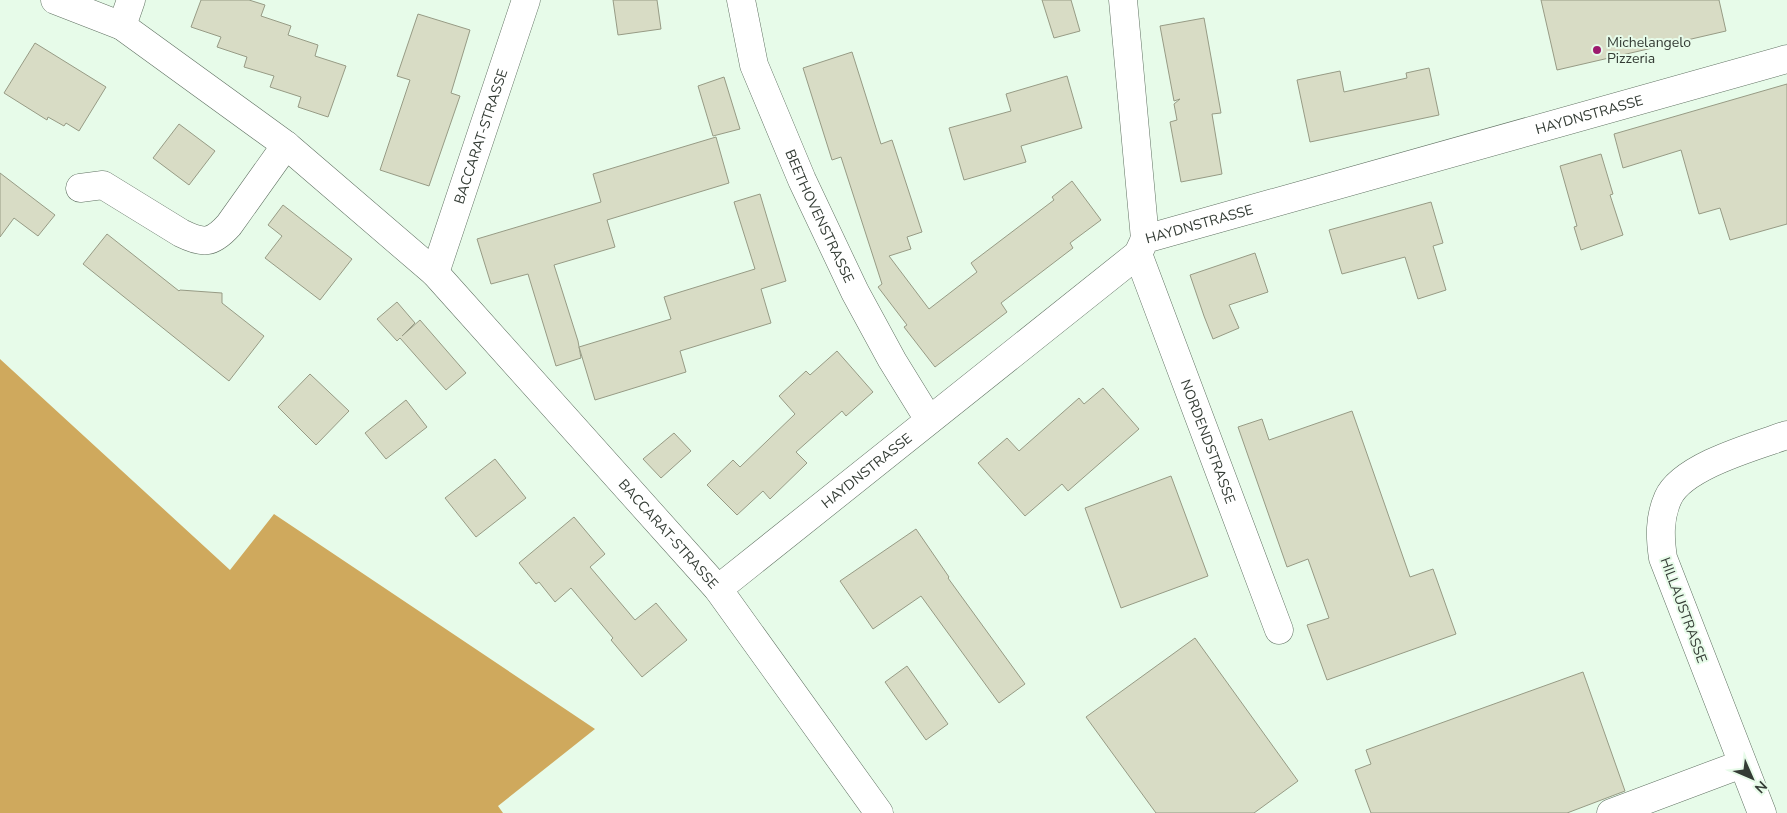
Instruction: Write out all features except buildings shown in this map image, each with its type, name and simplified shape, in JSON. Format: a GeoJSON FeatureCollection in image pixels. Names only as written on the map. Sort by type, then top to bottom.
{"type":"FeatureCollection","features":[{"type":"Feature","properties":{"kind":"street","name":"BACCARAT-STRASSE"},"geometry":{"type":"LineString","coordinates":[[55,0],[122,26],[286,145],[435,273],[718,589],[879,813]]}},
{"type":"Feature","properties":{"kind":"street"},"geometry":{"type":"LineString","coordinates":[[122,26],[131,0]]}},
{"type":"Feature","properties":{"kind":"street","name":"BACCARAT-STRASSE"},"geometry":{"type":"LineString","coordinates":[[435,273],[526,0]]}},
{"type":"Feature","properties":{"kind":"street","name":"BEETHOVENSTRASSE"},"geometry":{"type":"LineString","coordinates":[[741,0],[754,65],[802,180],[856,292],[892,360],[928,420]]}},
{"type":"Feature","properties":{"kind":"street","name":"NORDENDSTRASSE"},"geometry":{"type":"LineString","coordinates":[[1123,0],[1141,246],[1279,630]]}},
{"type":"Feature","properties":{"kind":"street","name":"HAYDNSTRASSE"},"geometry":{"type":"LineString","coordinates":[[718,589],[1141,246],[1787,59]]}},
{"type":"Feature","properties":{"kind":"street"},"geometry":{"type":"LineString","coordinates":[[80,188],[103,185],[181,233],[194,239],[208,241],[220,235],[229,225],[286,145]]}},
{"type":"Feature","properties":{"kind":"street","name":"HILLAUSTRASSE"},"geometry":{"type":"LineString","coordinates":[[1762,813],[1663,558],[1660,537],[1668,496],[1680,483],[1715,460],[1787,435]]}},
{"type":"Feature","properties":{"kind":"street"},"geometry":{"type":"LineString","coordinates":[[1611,813],[1742,764]]}},
{"type":"Feature","properties":{"kind":"shaded area"},"geometry":{"type":"Polygon","coordinates":[[[0,359],[230,570],[274,514],[595,729],[498,806],[503,813],[0,813],[0,359]]]}},
{"type":"Feature","properties":{"kind":"place","name":"Michelangelo Pizzeria"},"geometry":{"type":"Point","coordinates":[1597,50]}}]}
